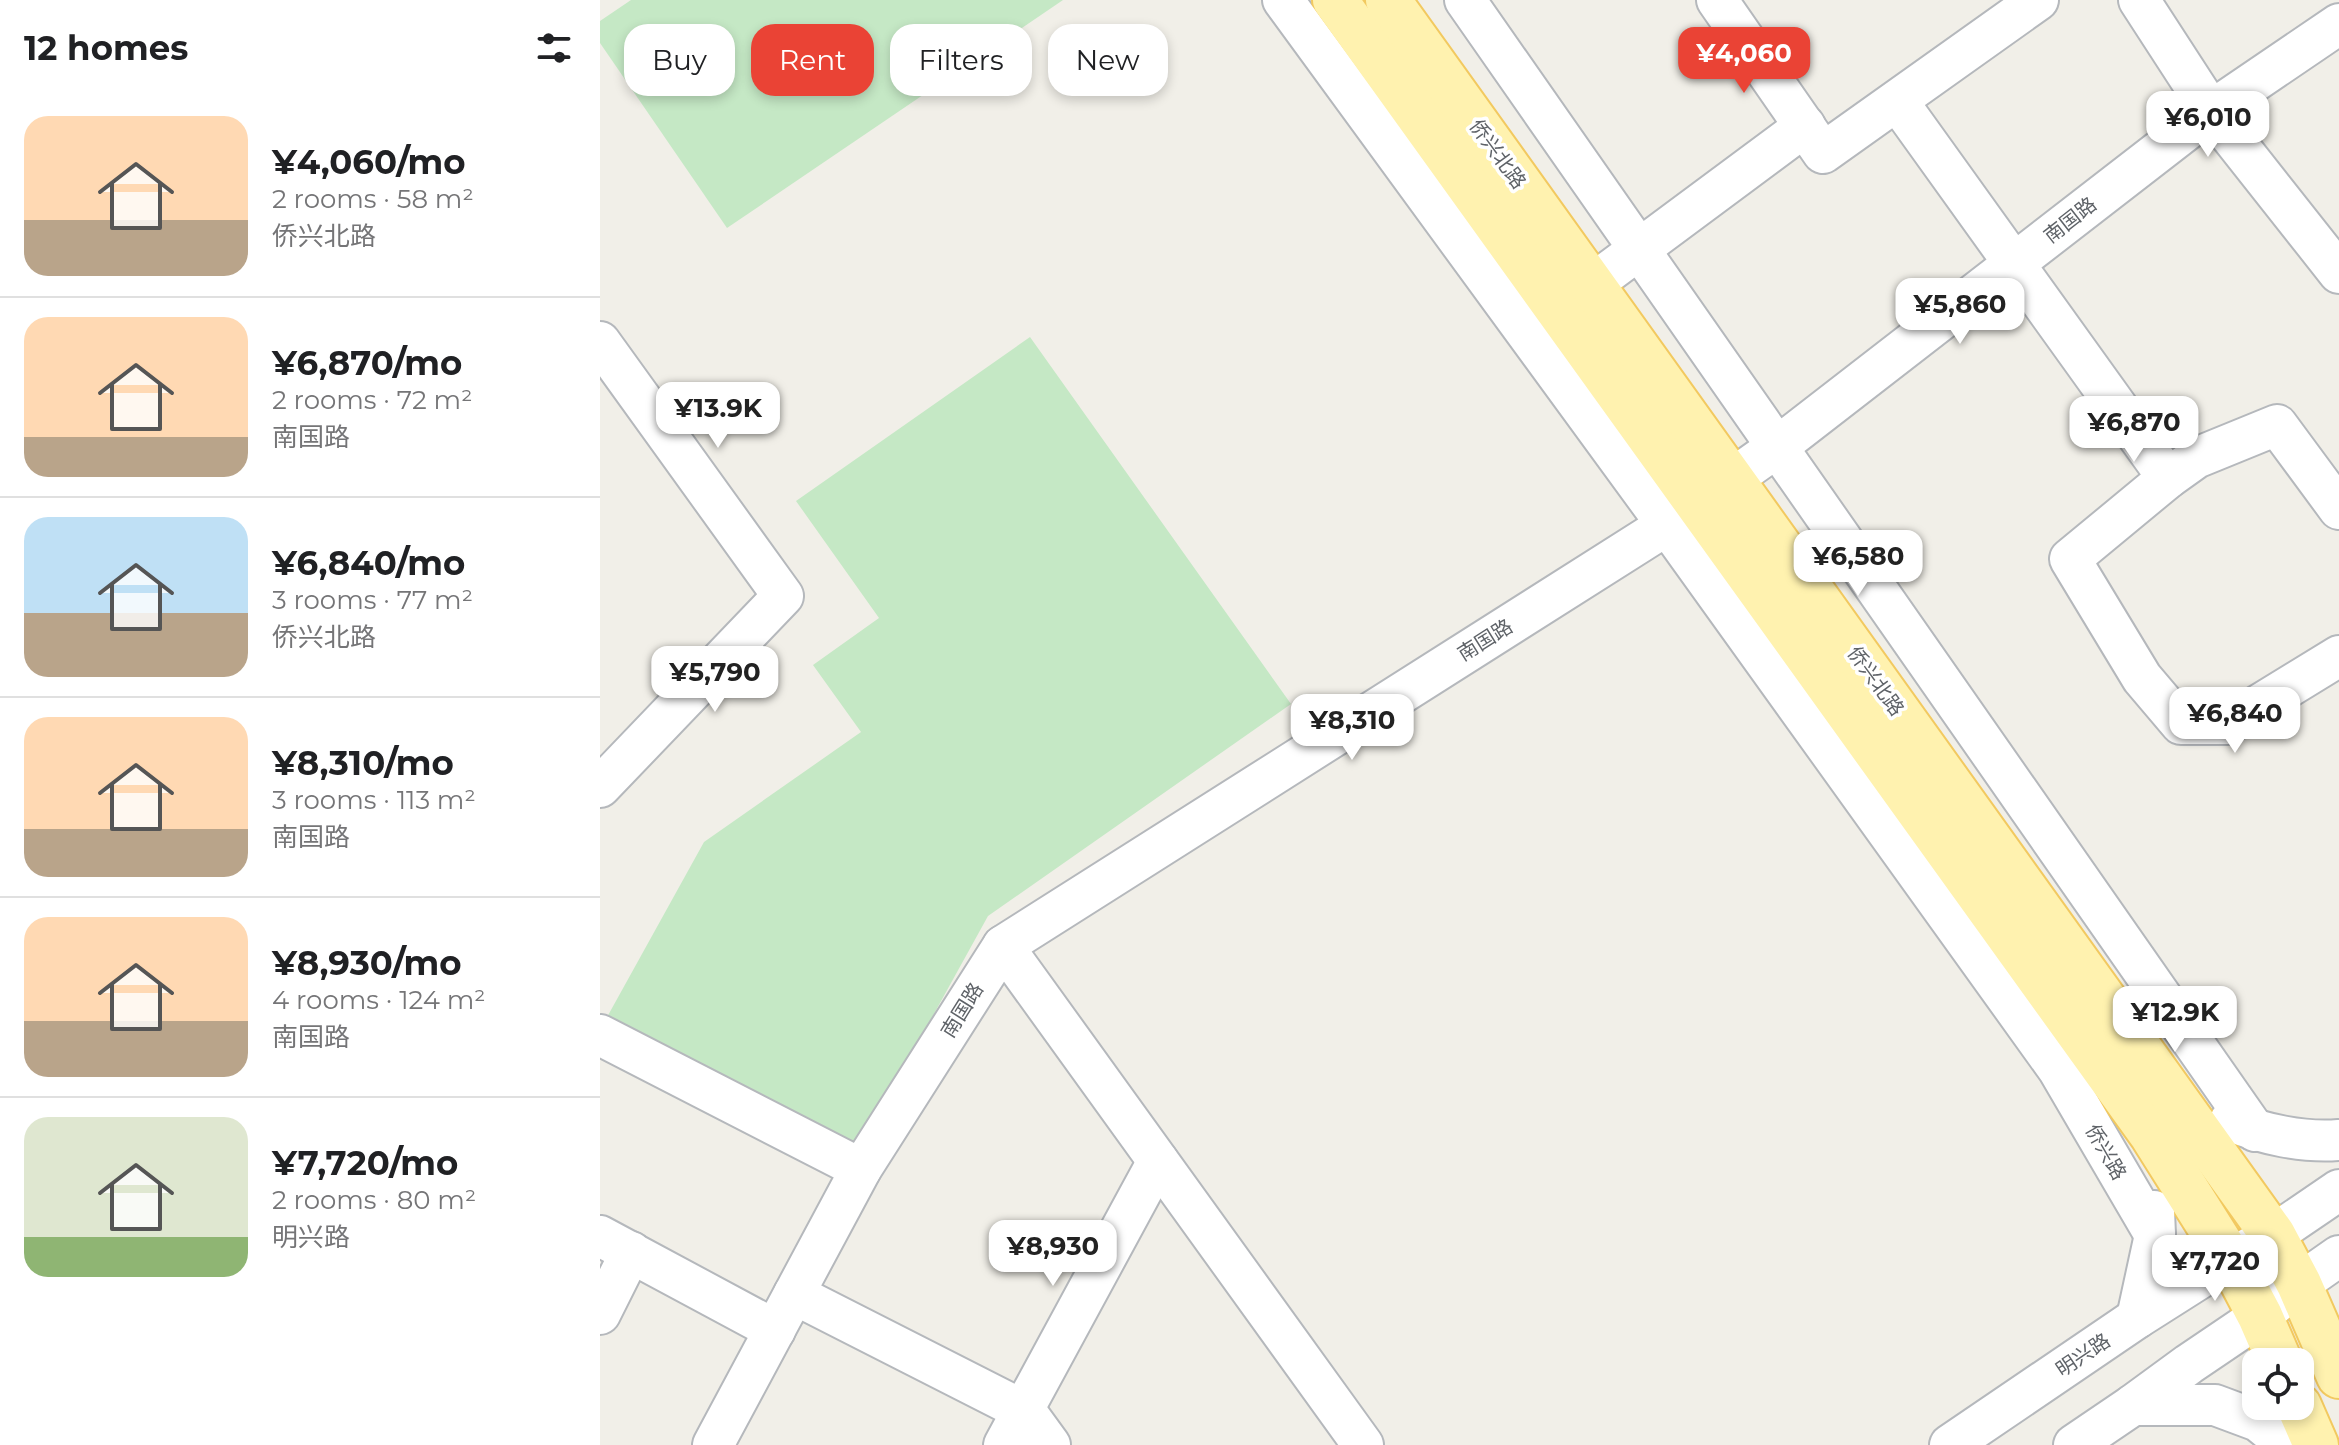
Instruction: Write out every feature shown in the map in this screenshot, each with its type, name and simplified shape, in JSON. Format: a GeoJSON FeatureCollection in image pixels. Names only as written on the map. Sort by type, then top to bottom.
{"type":"FeatureCollection","features":[{"type":"Feature","properties":{"kind":"main road","name":"侨兴北路"},"geometry":{"type":"LineString","coordinates":[[1335,0],[1698,502],[2164,1118],[2273,1235],[2299,1284],[2339,1376]]}},
{"type":"Feature","properties":{"kind":"main road","name":"侨兴北路"},"geometry":{"type":"LineString","coordinates":[[1388,0],[1591,285],[1698,502],[2136,1044],[2164,1118],[2274,1348]]}},
{"type":"Feature","properties":{"kind":"main road"},"geometry":{"type":"LineString","coordinates":[[2305,1420],[2316,1445]]}},
{"type":"Feature","properties":{"kind":"street","name":"侨兴北路"},"geometry":{"type":"LineString","coordinates":[[1283,0],[1698,502],[2058,1069]]}},
{"type":"Feature","properties":{"kind":"street"},"geometry":{"type":"LineString","coordinates":[[1465,0],[2255,1131]]}},
{"type":"Feature","properties":{"kind":"street"},"geometry":{"type":"LineString","coordinates":[[1717,0],[1823,153],[2038,0]]}},
{"type":"Feature","properties":{"kind":"street"},"geometry":{"type":"LineString","coordinates":[[2139,0],[2211,111],[2339,273]]}},
{"type":"Feature","properties":{"kind":"street","name":"南国路"},"geometry":{"type":"LineString","coordinates":[[713,1445],[861,1169],[1003,946],[1698,502],[1777,447],[2211,111],[2339,24]]}},
{"type":"Feature","properties":{"kind":"street"},"geometry":{"type":"LineString","coordinates":[[1898,102],[2168,478]]}},
{"type":"Feature","properties":{"kind":"street"},"geometry":{"type":"LineString","coordinates":[[1591,285],[1805,126]]}},
{"type":"Feature","properties":{"kind":"street"},"geometry":{"type":"LineString","coordinates":[[600,342],[783,596],[600,787]]}},
{"type":"Feature","properties":{"kind":"street"},"geometry":{"type":"LineString","coordinates":[[2339,509],[2277,425],[2196,458],[2070,559],[2142,678],[2181,724],[2228,724],[2339,656]]}},
{"type":"Feature","properties":{"kind":"street"},"geometry":{"type":"LineString","coordinates":[[1003,946],[1363,1445]]}},
{"type":"Feature","properties":{"kind":"street"},"geometry":{"type":"LineString","coordinates":[[2136,1044],[2173,1014]]}},
{"type":"Feature","properties":{"kind":"street"},"geometry":{"type":"LineString","coordinates":[[600,1035],[861,1169]]}},
{"type":"Feature","properties":{"kind":"street","name":"侨兴路"},"geometry":{"type":"LineString","coordinates":[[2058,1069],[2155,1235]]}},
{"type":"Feature","properties":{"kind":"street"},"geometry":{"type":"LineString","coordinates":[[2137,1318],[2155,1235],[2164,1118],[2321,1142],[2339,1140]]}},
{"type":"Feature","properties":{"kind":"street"},"geometry":{"type":"LineString","coordinates":[[1004,1445],[1158,1161]]}},
{"type":"Feature","properties":{"kind":"street","name":"明兴路"},"geometry":{"type":"LineString","coordinates":[[1950,1445],[2137,1318],[2273,1235],[2339,1190]]}},
{"type":"Feature","properties":{"kind":"street"},"geometry":{"type":"LineString","coordinates":[[600,1314],[615,1244],[775,1330]]}},
{"type":"Feature","properties":{"kind":"street"},"geometry":{"type":"LineString","coordinates":[[2074,1445],[2260,1316],[2339,1256]]}},
{"type":"Feature","properties":{"kind":"street"},"geometry":{"type":"LineString","coordinates":[[794,1294],[1026,1412],[1050,1445]]}},
{"type":"Feature","properties":{"kind":"street"},"geometry":{"type":"LineString","coordinates":[[2133,1405],[2215,1405],[2258,1421],[2288,1445]]}},
{"type":"Feature","properties":{"kind":"green space"},"geometry":{"type":"Polygon","coordinates":[[[631,0],[1063,0],[1028,24],[890,24],[890,96],[922,96],[727,228],[636,96],[735,96],[735,24],[624,24],[624,78],[600,43],[600,21],[631,0]]]}},
{"type":"Feature","properties":{"kind":"green space"},"geometry":{"type":"Polygon","coordinates":[[[1030,337],[1291,704],[988,916],[856,1155],[606,1019],[704,842],[861,732],[813,665],[879,618],[796,501],[1030,337]]]}}]}
